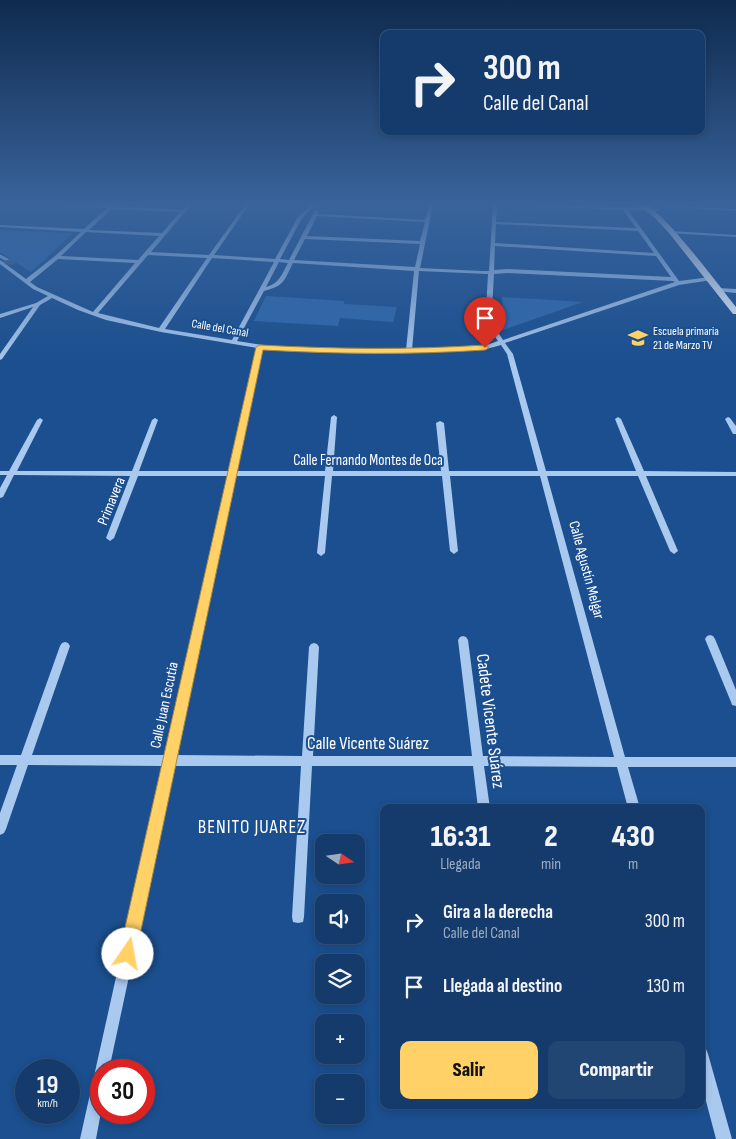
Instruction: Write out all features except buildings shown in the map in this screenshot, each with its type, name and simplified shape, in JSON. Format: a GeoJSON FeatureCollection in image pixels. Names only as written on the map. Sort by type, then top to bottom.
{"type":"FeatureCollection","features":[{"type":"Feature","properties":{"kind":"main road"},"geometry":{"type":"LineString","coordinates":[[692,258],[736,312]]}},
{"type":"Feature","properties":{"kind":"street"},"geometry":{"type":"LineString","coordinates":[[26,282],[56,258]]}},
{"type":"Feature","properties":{"kind":"street"},"geometry":{"type":"LineString","coordinates":[[76,258],[140,262]]}},
{"type":"Feature","properties":{"kind":"street"},"geometry":{"type":"LineString","coordinates":[[94,314],[143,258]]}},
{"type":"Feature","properties":{"kind":"street"},"geometry":{"type":"LineString","coordinates":[[161,330],[209,258]]}},
{"type":"Feature","properties":{"kind":"street"},"geometry":{"type":"LineString","coordinates":[[236,258],[676,281]]}},
{"type":"Feature","properties":{"kind":"street"},"geometry":{"type":"LineString","coordinates":[[261,290],[278,285],[293,258]]}},
{"type":"Feature","properties":{"kind":"street"},"geometry":{"type":"LineString","coordinates":[[408,352],[419,258]]}},
{"type":"Feature","properties":{"kind":"street","name":"Calle Agustín Melgar"},"geometry":{"type":"LineString","coordinates":[[492,258],[489,320],[492,330],[504,343],[510,354],[633,804]]}},
{"type":"Feature","properties":{"kind":"street"},"geometry":{"type":"LineString","coordinates":[[658,258],[676,281]]}},
{"type":"Feature","properties":{"kind":"street"},"geometry":{"type":"LineString","coordinates":[[234,342],[277,260]]}},
{"type":"Feature","properties":{"kind":"street","name":"Calle del Canal"},"geometry":{"type":"LineString","coordinates":[[0,262],[8,266],[26,282],[52,296],[94,314],[161,330],[260,347],[336,352],[469,350],[504,343],[676,281],[710,280]]}},
{"type":"Feature","properties":{"kind":"street"},"geometry":{"type":"LineString","coordinates":[[0,269],[8,266]]}},
{"type":"Feature","properties":{"kind":"street"},"geometry":{"type":"LineString","coordinates":[[718,290],[736,291]]}},
{"type":"Feature","properties":{"kind":"street"},"geometry":{"type":"LineString","coordinates":[[0,316],[38,304],[52,296]]}},
{"type":"Feature","properties":{"kind":"street"},"geometry":{"type":"LineString","coordinates":[[0,358],[38,304]]}},
{"type":"Feature","properties":{"kind":"street","name":"Calle Juan Escutia"},"geometry":{"type":"LineString","coordinates":[[104,1059],[260,347]]}},
{"type":"Feature","properties":{"kind":"street"},"geometry":{"type":"LineString","coordinates":[[321,552],[334,417]]}},
{"type":"Feature","properties":{"kind":"street"},"geometry":{"type":"LineString","coordinates":[[618,419],[674,551]]}},
{"type":"Feature","properties":{"kind":"street"},"geometry":{"type":"LineString","coordinates":[[728,419],[736,432]]}},
{"type":"Feature","properties":{"kind":"street"},"geometry":{"type":"LineString","coordinates":[[0,495],[40,420]]}},
{"type":"Feature","properties":{"kind":"street","name":"Primavera"},"geometry":{"type":"LineString","coordinates":[[110,538],[155,420]]}},
{"type":"Feature","properties":{"kind":"street"},"geometry":{"type":"LineString","coordinates":[[440,422],[454,551]]}},
{"type":"Feature","properties":{"kind":"street","name":"Calle Fernando Montes de Oca"},"geometry":{"type":"LineString","coordinates":[[0,473],[736,474]]}},
{"type":"Feature","properties":{"kind":"street"},"geometry":{"type":"LineString","coordinates":[[710,639],[736,702]]}},
{"type":"Feature","properties":{"kind":"street","name":"Cadete Vicente Suárez"},"geometry":{"type":"LineString","coordinates":[[463,640],[484,804]]}},
{"type":"Feature","properties":{"kind":"street"},"geometry":{"type":"LineString","coordinates":[[0,829],[65,646]]}},
{"type":"Feature","properties":{"kind":"street"},"geometry":{"type":"LineString","coordinates":[[298,916],[314,647]]}},
{"type":"Feature","properties":{"kind":"street","name":"Calle Vicente Suárez"},"geometry":{"type":"LineString","coordinates":[[0,760],[736,762]]}},
{"type":"Feature","properties":{"kind":"street"},"geometry":{"type":"LineString","coordinates":[[705,1069],[724,1139]]}},
{"type":"Feature","properties":{"kind":"street"},"geometry":{"type":"LineString","coordinates":[[88,1139],[91,1124]]}},
{"type":"Feature","properties":{"kind":"shaded area"},"geometry":{"type":"Polygon","coordinates":[[[10,258],[46,258],[31,272],[10,258]]]}},
{"type":"Feature","properties":{"kind":"shaded area"},"geometry":{"type":"Polygon","coordinates":[[[266,296],[344,301],[344,304],[397,307],[393,322],[340,318],[338,326],[254,321],[266,296]]]}},
{"type":"Feature","properties":{"kind":"shaded area"},"geometry":{"type":"Polygon","coordinates":[[[502,297],[583,302],[503,330],[502,297]]]}},
{"type":"Feature","properties":{"kind":"waterway"},"geometry":{"type":"LineString","coordinates":[[4,258],[11,262]]}},
{"type":"Feature","properties":{"kind":"waterway"},"geometry":{"type":"LineString","coordinates":[[3,264],[11,262]]}},
{"type":"Feature","properties":{"kind":"place","name":"Escuela primaria 21 de Marzo TV"},"geometry":{"type":"Point","coordinates":[638,338]}},
{"type":"Feature","properties":{"kind":"district","name":"BENITO JUAREZ"},"geometry":{"type":"Point","coordinates":[252,826]}},
{"type":"Feature","properties":{"kind":"route"},"geometry":{"type":"LineString","coordinates":[[128,954],[260,347],[344,352],[426,352],[485,348]]}}]}
